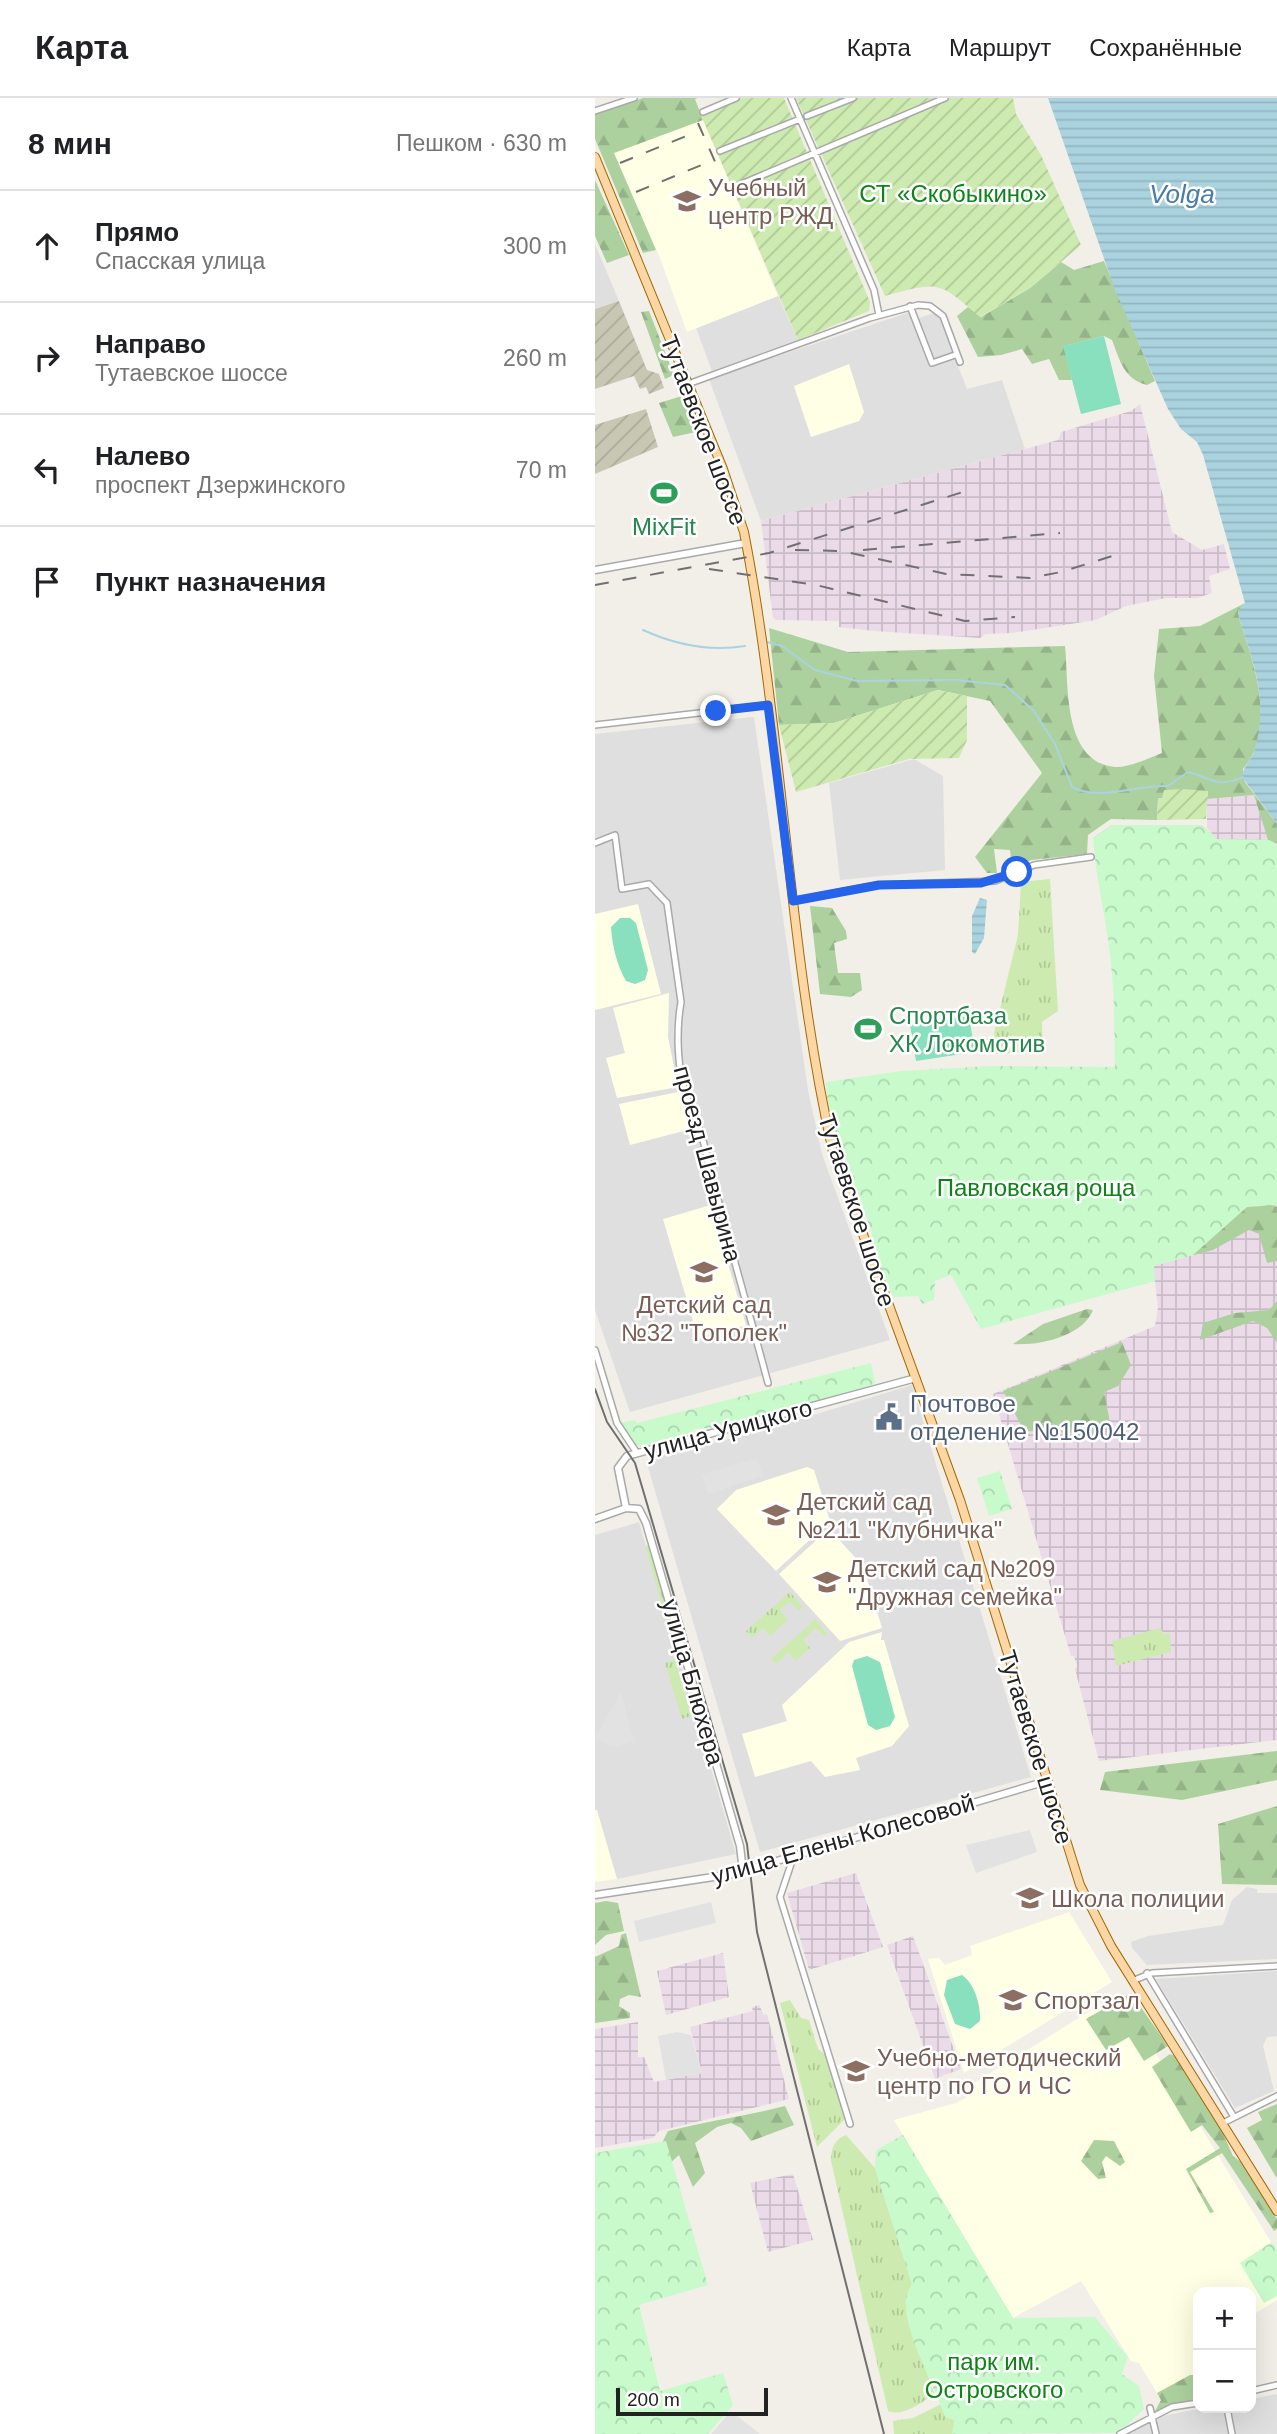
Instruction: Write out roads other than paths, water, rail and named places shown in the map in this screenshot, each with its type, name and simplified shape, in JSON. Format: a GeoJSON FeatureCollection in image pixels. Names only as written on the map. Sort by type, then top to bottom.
{"type":"FeatureCollection","features":[{"type":"Feature","properties":{"kind":"main road","name":"Тутаевское шоссе"},"geometry":{"type":"LineString","coordinates":[[596,159],[731,492],[746,543],[793,901],[822,1102],[833,1152],[960,1500],[1088,1904],[1132,1981],[1277,2211]]}},
{"type":"Feature","properties":{"kind":"street"},"geometry":{"type":"LineString","coordinates":[[595,111],[634,98]]}},
{"type":"Feature","properties":{"kind":"street"},"geometry":{"type":"LineString","coordinates":[[703,112],[736,98]]}},
{"type":"Feature","properties":{"kind":"street"},"geometry":{"type":"LineString","coordinates":[[791,98],[874,290],[879,315]]}},
{"type":"Feature","properties":{"kind":"street"},"geometry":{"type":"LineString","coordinates":[[807,116],[853,98]]}},
{"type":"Feature","properties":{"kind":"street"},"geometry":{"type":"LineString","coordinates":[[739,185],[946,98]]}},
{"type":"Feature","properties":{"kind":"street"},"geometry":{"type":"LineString","coordinates":[[720,151],[800,120]]}},
{"type":"Feature","properties":{"kind":"street"},"geometry":{"type":"LineString","coordinates":[[910,306],[932,363],[955,355]]}},
{"type":"Feature","properties":{"kind":"street"},"geometry":{"type":"LineString","coordinates":[[688,384],[910,306],[930,306],[943,316],[955,355],[960,362]]}},
{"type":"Feature","properties":{"kind":"street"},"geometry":{"type":"LineString","coordinates":[[595,570],[746,543]]}},
{"type":"Feature","properties":{"kind":"street"},"geometry":{"type":"LineString","coordinates":[[595,725],[768,705]]}},
{"type":"Feature","properties":{"kind":"street","name":"проезд Шавырина"},"geometry":{"type":"LineString","coordinates":[[595,843],[615,835],[622,888],[649,884],[667,903],[681,1002],[678,1017],[681,1068],[686,1096],[702,1138],[717,1204],[768,1382]]}},
{"type":"Feature","properties":{"kind":"street"},"geometry":{"type":"LineString","coordinates":[[793,901],[879,885],[995,881],[1034,865],[1091,857]]}},
{"type":"Feature","properties":{"kind":"street"},"geometry":{"type":"LineString","coordinates":[[595,1350],[617,1423],[637,1453]]}},
{"type":"Feature","properties":{"kind":"street","name":"улица Урицкого"},"geometry":{"type":"LineString","coordinates":[[626,1508],[618,1468],[624,1458],[916,1378]]}},
{"type":"Feature","properties":{"kind":"street"},"geometry":{"type":"LineString","coordinates":[[595,1519],[626,1508]]}},
{"type":"Feature","properties":{"kind":"street","name":"улица Блюхера"},"geometry":{"type":"LineString","coordinates":[[626,1508],[639,1509],[646,1523],[740,1846],[743,1871]]}},
{"type":"Feature","properties":{"kind":"street","name":"улица Елены Колесовой"},"geometry":{"type":"LineString","coordinates":[[595,1895],[743,1871],[1047,1781]]}},
{"type":"Feature","properties":{"kind":"street"},"geometry":{"type":"LineString","coordinates":[[794,1855],[780,1897],[850,2124]]}},
{"type":"Feature","properties":{"kind":"street"},"geometry":{"type":"LineString","coordinates":[[1132,1981],[1147,1973],[1277,1966]]}},
{"type":"Feature","properties":{"kind":"street"},"geometry":{"type":"LineString","coordinates":[[1147,1973],[1234,2117]]}},
{"type":"Feature","properties":{"kind":"street"},"geometry":{"type":"LineString","coordinates":[[1223,2123],[1277,2096]]}},
{"type":"Feature","properties":{"kind":"street"},"geometry":{"type":"LineString","coordinates":[[1256,2390],[1277,2385]]}},
{"type":"Feature","properties":{"kind":"street"},"geometry":{"type":"LineString","coordinates":[[1120,2434],[1172,2407],[1193,2404]]}},
{"type":"Feature","properties":{"kind":"street"},"geometry":{"type":"LineString","coordinates":[[1150,2408],[1156,2434]]}},
{"type":"Feature","properties":{"kind":"street"},"geometry":{"type":"LineString","coordinates":[[1228,2413],[1232,2434]]}},
{"type":"Feature","properties":{"kind":"water","name":"Volga"},"geometry":{"type":"Polygon","coordinates":[[[1048,98],[1277,98],[1277,824],[1242,777],[1255,749],[1259,732],[1260,700],[1255,669],[1238,611],[1245,603],[1203,455],[1197,442],[1181,429],[1168,409],[1115,290],[1048,98]]]}},
{"type":"Feature","properties":{"kind":"water"},"geometry":{"type":"Polygon","coordinates":[[[980,898],[987,900],[984,938],[975,954],[972,952],[972,916],[980,898]]]}},
{"type":"Feature","properties":{"kind":"waterway"},"geometry":{"type":"LineString","coordinates":[[643,630],[693,646],[745,646]]}},
{"type":"Feature","properties":{"kind":"waterway"},"geometry":{"type":"LineString","coordinates":[[767,642],[782,646],[815,670],[857,681],[956,680],[1005,685],[1034,711],[1055,744],[1072,787],[1083,791],[1107,793],[1168,786],[1188,772],[1220,782],[1243,777]]}},
{"type":"Feature","properties":{"kind":"tram line"},"geometry":{"type":"LineString","coordinates":[[595,1389],[607,1422],[635,1463],[747,1844],[757,1932],[884,2434]]}},
{"type":"Feature","properties":{"kind":"railway"},"geometry":{"type":"LineString","coordinates":[[698,123],[720,173]]}},
{"type":"Feature","properties":{"kind":"railway"},"geometry":{"type":"LineString","coordinates":[[620,163],[696,132]]}},
{"type":"Feature","properties":{"kind":"railway"},"geometry":{"type":"LineString","coordinates":[[636,192],[704,164]]}},
{"type":"Feature","properties":{"kind":"railway"},"geometry":{"type":"LineString","coordinates":[[595,585],[769,553],[966,491]]}},
{"type":"Feature","properties":{"kind":"railway"},"geometry":{"type":"LineString","coordinates":[[863,550],[1060,533]]}},
{"type":"Feature","properties":{"kind":"railway"},"geometry":{"type":"LineString","coordinates":[[795,550],[842,551],[946,574],[1030,578],[1061,572],[1122,553]]}},
{"type":"Feature","properties":{"kind":"railway"},"geometry":{"type":"LineString","coordinates":[[709,569],[816,585],[965,621],[1015,617]]}},
{"type":"Feature","properties":{"kind":"place","name":"Учебный центр РЖД"},"geometry":{"type":"Point","coordinates":[687,201]}},
{"type":"Feature","properties":{"kind":"place","name":"MixFit"},"geometry":{"type":"Point","coordinates":[664,493]}},
{"type":"Feature","properties":{"kind":"place","name":"Спортбаза ХК Локомотив"},"geometry":{"type":"Point","coordinates":[868,1029]}},
{"type":"Feature","properties":{"kind":"place","name":"Детский сад №32 \"Тополек\""},"geometry":{"type":"Point","coordinates":[704,1272]}},
{"type":"Feature","properties":{"kind":"place","name":"Почтовое отделение №150042"},"geometry":{"type":"Point","coordinates":[889,1417]}},
{"type":"Feature","properties":{"kind":"place","name":"Детский сад №211 \"Клубничка\""},"geometry":{"type":"Point","coordinates":[776,1515]}},
{"type":"Feature","properties":{"kind":"place","name":"Детский сад №209 \"Дружная семейка\""},"geometry":{"type":"Point","coordinates":[827,1582]}},
{"type":"Feature","properties":{"kind":"place","name":"Школа полиции"},"geometry":{"type":"Point","coordinates":[1030,1898]}},
{"type":"Feature","properties":{"kind":"place","name":"Спортзал"},"geometry":{"type":"Point","coordinates":[1013,2000]}},
{"type":"Feature","properties":{"kind":"place","name":"Учебно-методический центр по ГО и ЧС"},"geometry":{"type":"Point","coordinates":[856,2071]}},
{"type":"Feature","properties":{"kind":"park label","name":"СТ «Скобыкино»"},"geometry":{"type":"Point","coordinates":[953,193]}},
{"type":"Feature","properties":{"kind":"park label","name":"Павловская роща"},"geometry":{"type":"Point","coordinates":[1036,1187]}},
{"type":"Feature","properties":{"kind":"park label","name":"парк им. Островского"},"geometry":{"type":"Point","coordinates":[994,2375]}}]}
